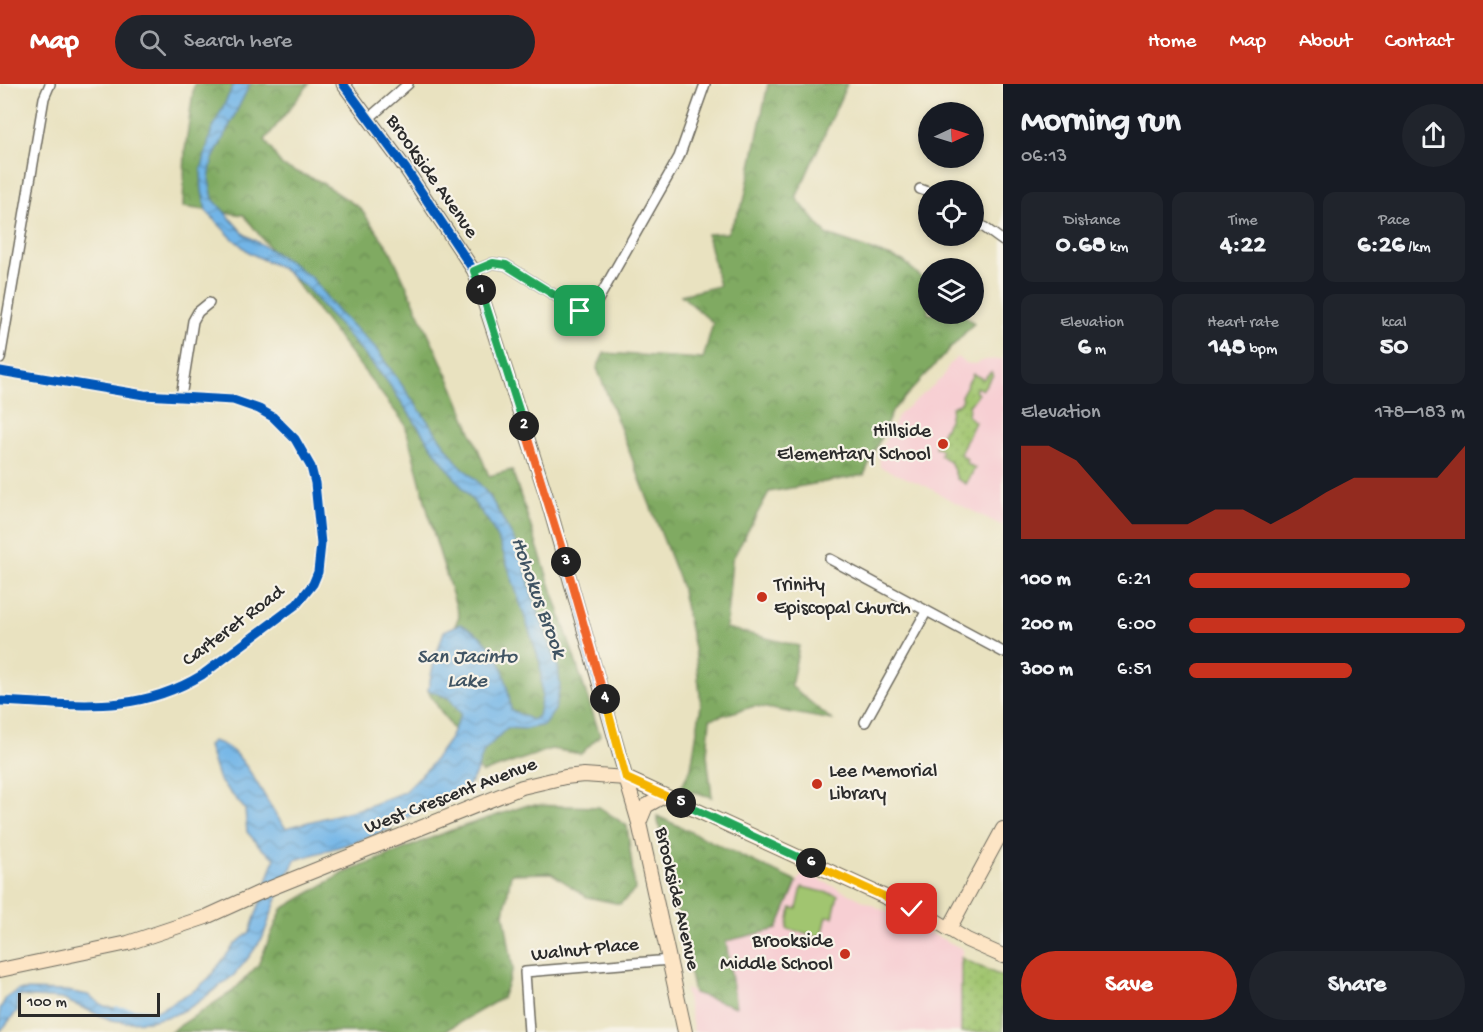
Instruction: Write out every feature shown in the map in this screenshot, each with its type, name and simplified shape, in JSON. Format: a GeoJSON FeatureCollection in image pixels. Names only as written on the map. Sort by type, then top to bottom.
{"type":"FeatureCollection","features":[{"type":"Feature","properties":{"kind":"main road","name":"West Crescent Avenue"},"geometry":{"type":"LineString","coordinates":[[0,970],[128,943],[206,917],[261,892],[522,787],[584,775],[626,778],[931,918],[967,940],[1003,956]]}},
{"type":"Feature","properties":{"kind":"main road","name":"Brookside Avenue"},"geometry":{"type":"LineString","coordinates":[[626,778],[639,822],[685,1032]]}},
{"type":"Feature","properties":{"kind":"main road"},"geometry":{"type":"LineString","coordinates":[[639,822],[646,806],[664,796]]}},
{"type":"Feature","properties":{"kind":"main road"},"geometry":{"type":"LineString","coordinates":[[949,929],[1003,829]]}},
{"type":"Feature","properties":{"kind":"street"},"geometry":{"type":"LineString","coordinates":[[0,359],[44,98],[50,84]]}},
{"type":"Feature","properties":{"kind":"street","name":"Brookside Avenue"},"geometry":{"type":"LineString","coordinates":[[343,84],[424,195],[474,271],[546,495],[626,778]]}},
{"type":"Feature","properties":{"kind":"street"},"geometry":{"type":"LineString","coordinates":[[368,119],[408,84]]}},
{"type":"Feature","properties":{"kind":"street"},"geometry":{"type":"LineString","coordinates":[[474,271],[493,263],[506,265],[580,311],[589,310],[595,305],[679,157],[705,84]]}},
{"type":"Feature","properties":{"kind":"street"},"geometry":{"type":"LineString","coordinates":[[984,227],[1003,241]]}},
{"type":"Feature","properties":{"kind":"street"},"geometry":{"type":"LineString","coordinates":[[181,397],[193,321],[198,312],[209,303]]}},
{"type":"Feature","properties":{"kind":"street","name":"Carteret Road"},"geometry":{"type":"LineString","coordinates":[[0,371],[124,392],[233,399],[273,417],[295,439],[311,467],[315,483],[321,544],[318,572],[306,594],[289,610],[202,675],[167,693],[129,703],[108,705],[0,701]]}},
{"type":"Feature","properties":{"kind":"street"},"geometry":{"type":"LineString","coordinates":[[830,559],[1003,652]]}},
{"type":"Feature","properties":{"kind":"street"},"geometry":{"type":"LineString","coordinates":[[865,722],[926,612]]}},
{"type":"Feature","properties":{"kind":"street","name":"Walnut Place"},"geometry":{"type":"LineString","coordinates":[[529,1032],[525,972],[670,960]]}},
{"type":"Feature","properties":{"kind":"shaded area","name":"Hillside Elementary School"},"geometry":{"type":"Polygon","coordinates":[[[957,357],[965,363],[975,364],[985,360],[1003,359],[1003,526],[926,486],[880,467],[879,451],[899,414],[942,378],[949,365],[957,357]]]}},
{"type":"Feature","properties":{"kind":"shaded area","name":"Brookside Middle School"},"geometry":{"type":"Polygon","coordinates":[[[804,872],[963,949],[961,1032],[694,1032],[685,989],[694,993],[726,941],[777,929],[797,882],[804,872]]]}},
{"type":"Feature","properties":{"kind":"green space"},"geometry":{"type":"Polygon","coordinates":[[[194,84],[309,84],[265,140],[282,166],[319,181],[360,208],[390,250],[453,387],[489,476],[512,470],[600,735],[581,754],[551,749],[482,773],[430,695],[428,690],[459,616],[434,535],[405,424],[244,215],[183,207],[185,151],[194,84]]]}},
{"type":"Feature","properties":{"kind":"green space"},"geometry":{"type":"Polygon","coordinates":[[[768,84],[847,84],[796,198],[827,235],[903,261],[918,274],[918,324],[973,324],[893,410],[864,475],[769,492],[732,560],[726,628],[799,646],[791,686],[832,720],[755,706],[710,719],[707,755],[712,797],[680,789],[691,768],[701,705],[696,658],[681,585],[597,368],[604,353],[703,359],[713,323],[681,295],[719,286],[707,234],[727,233],[744,201],[768,84]]]}},
{"type":"Feature","properties":{"kind":"green space"},"geometry":{"type":"Polygon","coordinates":[[[991,372],[993,375],[982,390],[977,387],[975,391],[978,394],[969,406],[968,416],[975,422],[960,454],[967,459],[966,463],[975,468],[966,484],[957,479],[951,463],[940,455],[942,450],[935,447],[949,420],[952,407],[962,402],[961,396],[973,374],[983,379],[991,372]]]}},
{"type":"Feature","properties":{"kind":"green space"},"geometry":{"type":"Polygon","coordinates":[[[528,805],[599,807],[627,826],[635,890],[620,904],[587,897],[551,873],[511,874],[504,914],[513,969],[502,998],[445,1031],[170,1032],[233,991],[258,965],[282,909],[342,874],[449,831],[528,805]]]}},
{"type":"Feature","properties":{"kind":"green space"},"geometry":{"type":"Polygon","coordinates":[[[657,816],[797,882],[777,929],[726,941],[736,1007],[694,993],[657,816]]]}},
{"type":"Feature","properties":{"kind":"green space"},"geometry":{"type":"Polygon","coordinates":[[[802,887],[838,895],[833,917],[827,916],[822,937],[787,929],[791,908],[797,909],[802,887]]]}},
{"type":"Feature","properties":{"kind":"green space"},"geometry":{"type":"Polygon","coordinates":[[[961,958],[1003,977],[1003,1032],[961,1032],[961,958]]]}},
{"type":"Feature","properties":{"kind":"water","name":"San Jacinto Lake"},"geometry":{"type":"Polygon","coordinates":[[[234,84],[250,84],[212,161],[209,180],[213,199],[244,234],[312,278],[338,312],[374,346],[457,462],[490,497],[521,552],[532,595],[558,667],[560,685],[555,710],[544,725],[526,729],[507,728],[484,751],[475,775],[465,792],[453,799],[408,817],[387,830],[295,860],[277,898],[263,937],[234,975],[194,1005],[174,1015],[149,1021],[126,1022],[111,1020],[62,999],[20,996],[17,1000],[18,1010],[0,1032],[0,1009],[6,998],[18,990],[67,991],[88,995],[104,1006],[133,1012],[159,1010],[195,990],[209,978],[235,944],[250,932],[275,858],[262,849],[247,832],[245,809],[219,780],[208,746],[212,741],[224,745],[235,753],[286,828],[366,807],[404,792],[429,767],[449,740],[461,714],[449,698],[428,690],[444,631],[460,624],[484,639],[492,648],[503,670],[511,710],[532,720],[538,716],[542,696],[540,663],[501,546],[489,522],[436,453],[387,381],[307,288],[281,268],[250,253],[206,211],[201,171],[211,132],[234,84]]]}},
{"type":"Feature","properties":{"kind":"waterway","name":"Hohokus Brook"},"geometry":{"type":"LineString","coordinates":[[116,1008],[148,1011]]}},
{"type":"Feature","properties":{"kind":"cycle path"},"geometry":{"type":"LineString","coordinates":[[343,84],[406,169],[474,271],[546,495],[626,778]]}},
{"type":"Feature","properties":{"kind":"cycle path"},"geometry":{"type":"LineString","coordinates":[[0,371],[144,395],[233,400],[259,409],[273,417],[295,439],[311,467],[315,483],[321,544],[318,572],[313,584],[297,604],[202,675],[177,688],[153,697],[104,704],[0,701]]}},
{"type":"Feature","properties":{"kind":"place","name":"Hillside Elementary School"},"geometry":{"type":"Point","coordinates":[943,444]}},
{"type":"Feature","properties":{"kind":"place","name":"Trinity Episcopal Church"},"geometry":{"type":"Point","coordinates":[762,597]}},
{"type":"Feature","properties":{"kind":"place","name":"Lee Memorial Library"},"geometry":{"type":"Point","coordinates":[817,784]}},
{"type":"Feature","properties":{"kind":"place","name":"Brookside Middle School"},"geometry":{"type":"Point","coordinates":[845,954]}},
{"type":"Feature","properties":{"kind":"route"},"geometry":{"type":"LineString","coordinates":[[580,311],[506,265],[493,263],[474,271],[546,495],[626,778],[912,909]]}}]}
